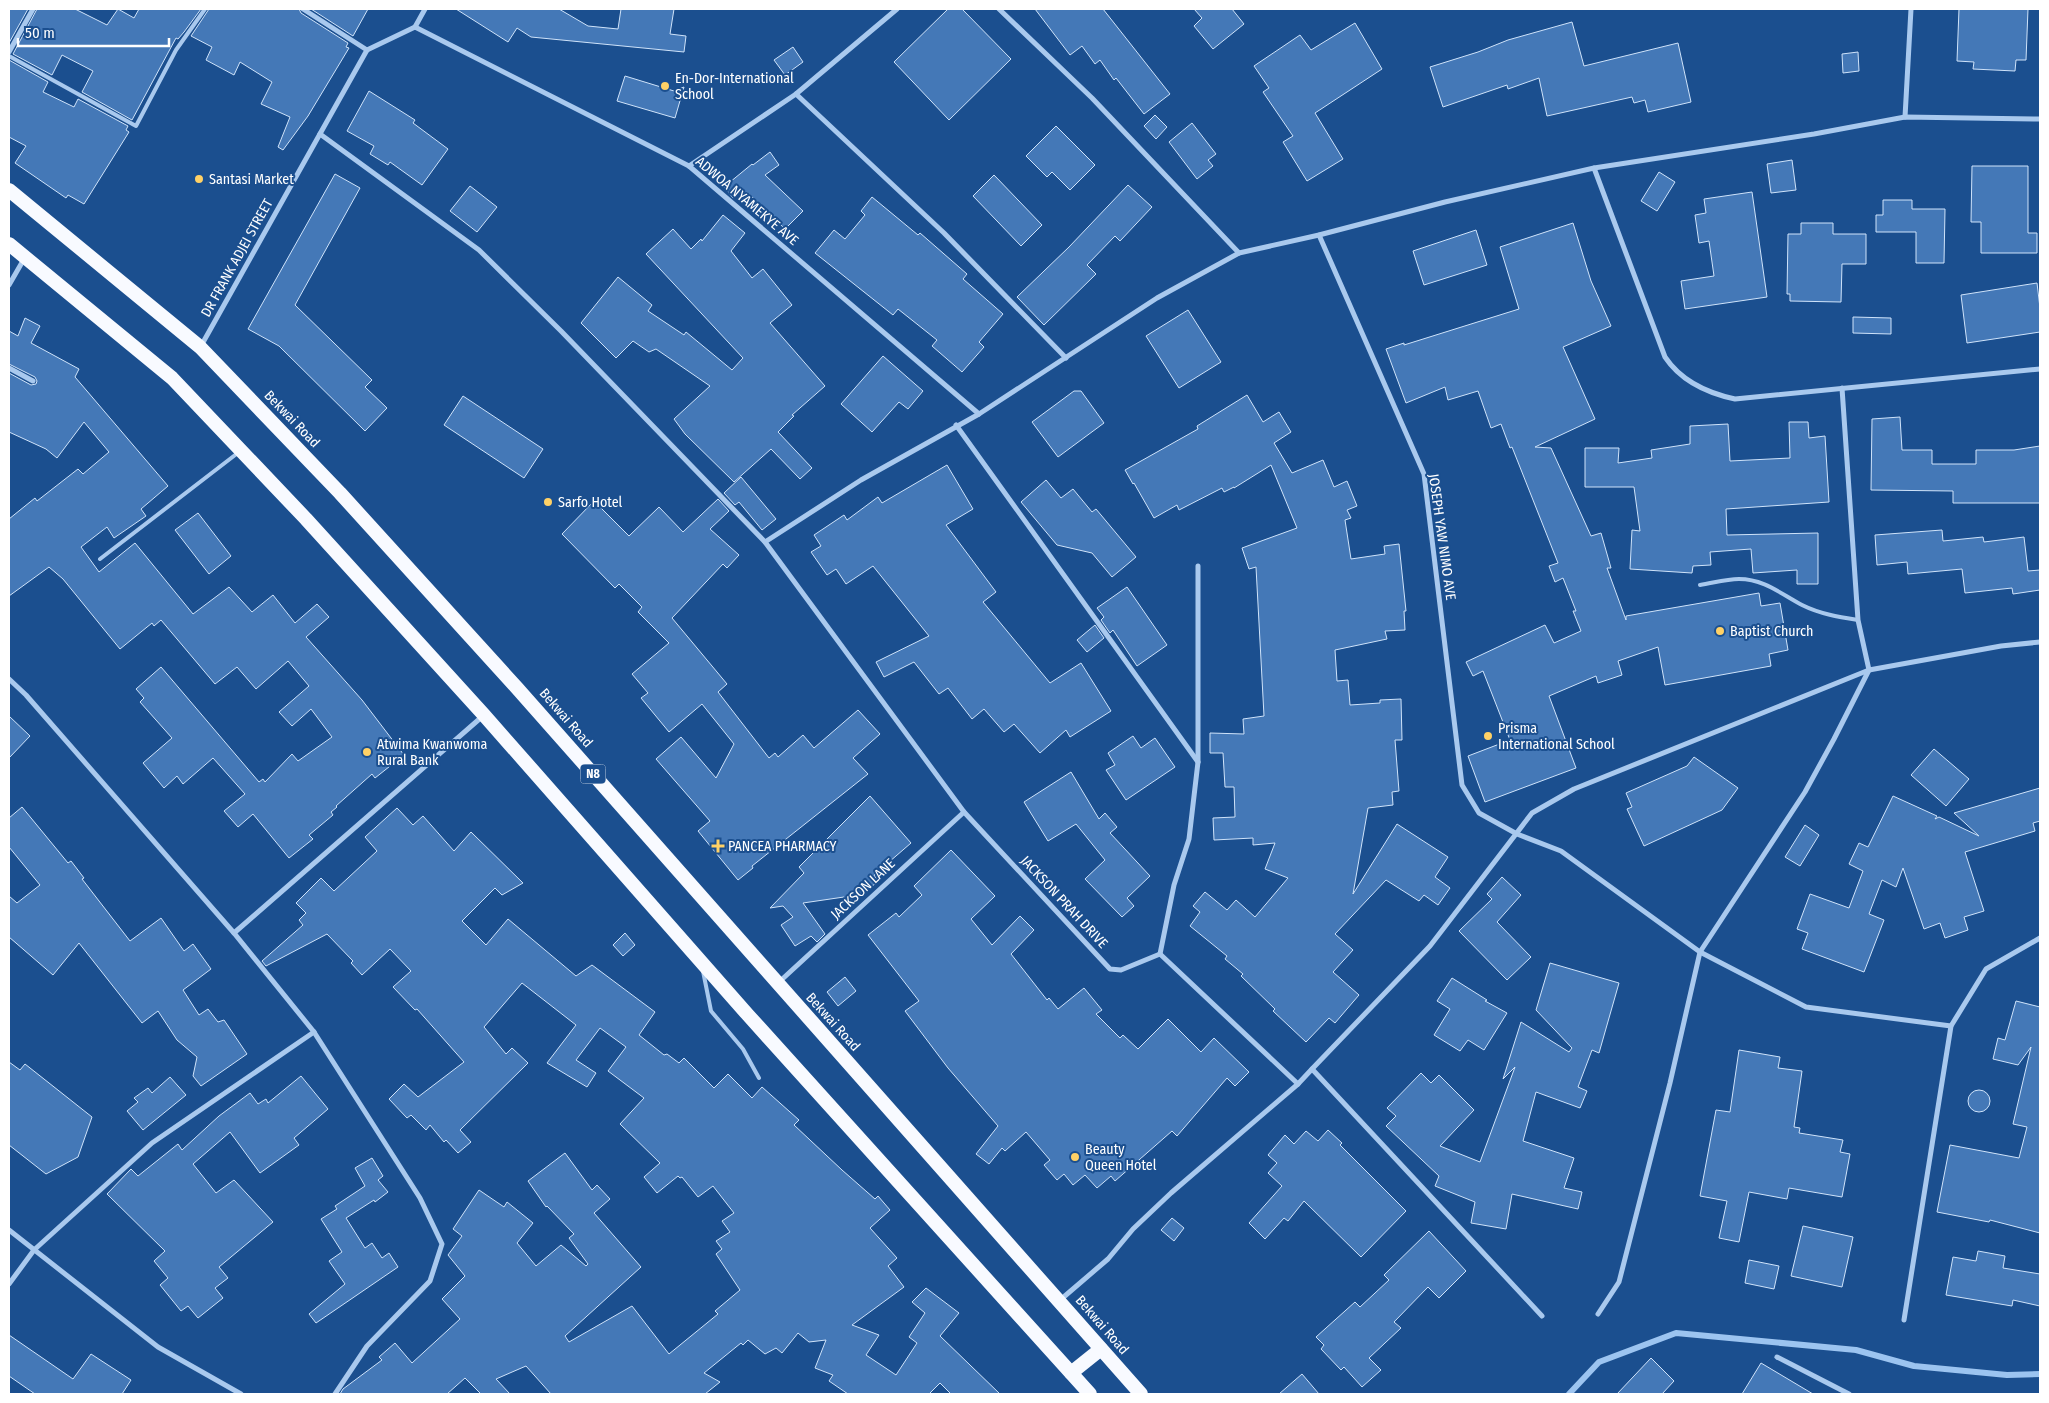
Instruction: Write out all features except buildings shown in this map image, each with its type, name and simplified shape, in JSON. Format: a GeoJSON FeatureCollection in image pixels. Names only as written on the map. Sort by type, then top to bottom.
{"type":"FeatureCollection","features":[{"type":"Feature","properties":{"kind":"highway","name":"Bekwai Road"},"geometry":{"type":"LineString","coordinates":[[9,190],[200,347],[340,492],[504,673],[1141,1394]]}},
{"type":"Feature","properties":{"kind":"highway"},"geometry":{"type":"LineString","coordinates":[[9,244],[172,378],[306,519],[484,715],[701,962],[1090,1394]]}},
{"type":"Feature","properties":{"kind":"highway"},"geometry":{"type":"LineString","coordinates":[[1071,1373],[1101,1348]]}},
{"type":"Feature","properties":{"kind":"street"},"geometry":{"type":"LineString","coordinates":[[9,54],[33,9]]}},
{"type":"Feature","properties":{"kind":"street"},"geometry":{"type":"LineString","coordinates":[[303,9],[367,50],[414,27],[426,9]]}},
{"type":"Feature","properties":{"kind":"street"},"geometry":{"type":"LineString","coordinates":[[689,166],[796,94],[896,9]]}},
{"type":"Feature","properties":{"kind":"street"},"geometry":{"type":"LineString","coordinates":[[1000,9],[1092,98],[1239,253]]}},
{"type":"Feature","properties":{"kind":"street"},"geometry":{"type":"LineString","coordinates":[[1905,117],[1911,9]]}},
{"type":"Feature","properties":{"kind":"street","name":"ADWOA NYAMEKYE AVE"},"geometry":{"type":"LineString","coordinates":[[414,27],[689,166],[979,414]]}},
{"type":"Feature","properties":{"kind":"street","name":"DR FRANK ADJEI STREET"},"geometry":{"type":"LineString","coordinates":[[200,347],[367,50]]}},
{"type":"Feature","properties":{"kind":"street"},"geometry":{"type":"LineString","coordinates":[[796,94],[944,233],[1066,358]]}},
{"type":"Feature","properties":{"kind":"street"},"geometry":{"type":"LineString","coordinates":[[765,542],[861,480],[979,414],[1157,298],[1239,253],[1320,235],[1445,202],[1594,168],[1814,134],[1905,117],[2040,118]]}},
{"type":"Feature","properties":{"kind":"street","name":"JACKSON PRAH DRIVE"},"geometry":{"type":"LineString","coordinates":[[320,134],[479,250],[568,338],[765,542],[964,812],[1110,969],[1122,970],[1160,954]]}},
{"type":"Feature","properties":{"kind":"street"},"geometry":{"type":"LineString","coordinates":[[1594,168],[1665,357],[1673,369],[1684,379],[1719,396],[1735,399],[2040,368]]}},
{"type":"Feature","properties":{"kind":"street","name":"JOSEPH YAW NIMO AVE"},"geometry":{"type":"LineString","coordinates":[[1320,235],[1424,474],[1462,785],[1479,813],[1517,834],[1561,851],[1700,952],[1806,1007],[1951,1026]]}},
{"type":"Feature","properties":{"kind":"street"},"geometry":{"type":"LineString","coordinates":[[9,284],[25,256]]}},
{"type":"Feature","properties":{"kind":"street"},"geometry":{"type":"LineString","coordinates":[[9,368],[34,381]]}},
{"type":"Feature","properties":{"kind":"street"},"geometry":{"type":"LineString","coordinates":[[1598,1314],[1618,1282],[1670,1083],[1700,952],[1805,792],[1869,670],[1858,620],[1842,388]]}},
{"type":"Feature","properties":{"kind":"street"},"geometry":{"type":"LineString","coordinates":[[956,426],[1198,762]]}},
{"type":"Feature","properties":{"kind":"street"},"geometry":{"type":"LineString","coordinates":[[1198,566],[1198,762],[1189,839],[1174,885],[1160,954],[1298,1084]]}},
{"type":"Feature","properties":{"kind":"street"},"geometry":{"type":"LineString","coordinates":[[1059,1301],[1108,1259],[1133,1228],[1171,1193],[1298,1084],[1430,946],[1532,813],[1574,789],[1869,670],[2001,646],[2040,642]]}},
{"type":"Feature","properties":{"kind":"street"},"geometry":{"type":"LineString","coordinates":[[9,679],[26,695],[234,933],[314,1032],[420,1198],[442,1244],[430,1281],[367,1346],[335,1394]]}},
{"type":"Feature","properties":{"kind":"street"},"geometry":{"type":"LineString","coordinates":[[234,933],[484,715]]}},
{"type":"Feature","properties":{"kind":"street","name":"JACKSON LANE"},"geometry":{"type":"LineString","coordinates":[[778,984],[964,812]]}},
{"type":"Feature","properties":{"kind":"street"},"geometry":{"type":"LineString","coordinates":[[1904,1320],[1951,1026],[1986,969],[2040,938]]}},
{"type":"Feature","properties":{"kind":"street"},"geometry":{"type":"LineString","coordinates":[[9,1284],[34,1250],[152,1143],[314,1032]]}},
{"type":"Feature","properties":{"kind":"street"},"geometry":{"type":"LineString","coordinates":[[1312,1069],[1542,1316]]}},
{"type":"Feature","properties":{"kind":"street"},"geometry":{"type":"LineString","coordinates":[[9,1230],[158,1347],[241,1394]]}},
{"type":"Feature","properties":{"kind":"street"},"geometry":{"type":"LineString","coordinates":[[1777,1357],[1849,1394]]}},
{"type":"Feature","properties":{"kind":"lane"},"geometry":{"type":"LineString","coordinates":[[9,54],[136,126],[176,50],[205,9]]}},
{"type":"Feature","properties":{"kind":"lane"},"geometry":{"type":"LineString","coordinates":[[100,559],[240,451]]}},
{"type":"Feature","properties":{"kind":"lane"},"geometry":{"type":"LineString","coordinates":[[1700,585],[1738,579],[1759,582],[1779,590],[1802,605],[1824,614],[1858,620]]}},
{"type":"Feature","properties":{"kind":"lane"},"geometry":{"type":"LineString","coordinates":[[701,962],[711,1011],[743,1049],[759,1078]]}},
{"type":"Feature","properties":{"kind":"waterway"},"geometry":{"type":"LineString","coordinates":[[1569,1394],[1599,1362],[1676,1333],[1856,1350],[1914,1366],[2007,1375],[2040,1374]]}},
{"type":"Feature","properties":{"kind":"place","name":"En-Dor-International School"},"geometry":{"type":"Point","coordinates":[665,86]}},
{"type":"Feature","properties":{"kind":"place","name":"Santasi Market"},"geometry":{"type":"Point","coordinates":[199,179]}},
{"type":"Feature","properties":{"kind":"place","name":"Sarfo Hotel"},"geometry":{"type":"Point","coordinates":[548,502]}},
{"type":"Feature","properties":{"kind":"place","name":"Baptist Church"},"geometry":{"type":"Point","coordinates":[1720,631]}},
{"type":"Feature","properties":{"kind":"place","name":"Prisma International School"},"geometry":{"type":"Point","coordinates":[1488,736]}},
{"type":"Feature","properties":{"kind":"place","name":"Atwima Kwanwoma Rural Bank"},"geometry":{"type":"Point","coordinates":[367,752]}},
{"type":"Feature","properties":{"kind":"place","name":"PANCEA PHARMACY"},"geometry":{"type":"Point","coordinates":[718,846]}},
{"type":"Feature","properties":{"kind":"place","name":"Beauty Queen Hotel"},"geometry":{"type":"Point","coordinates":[1075,1157]}}]}
